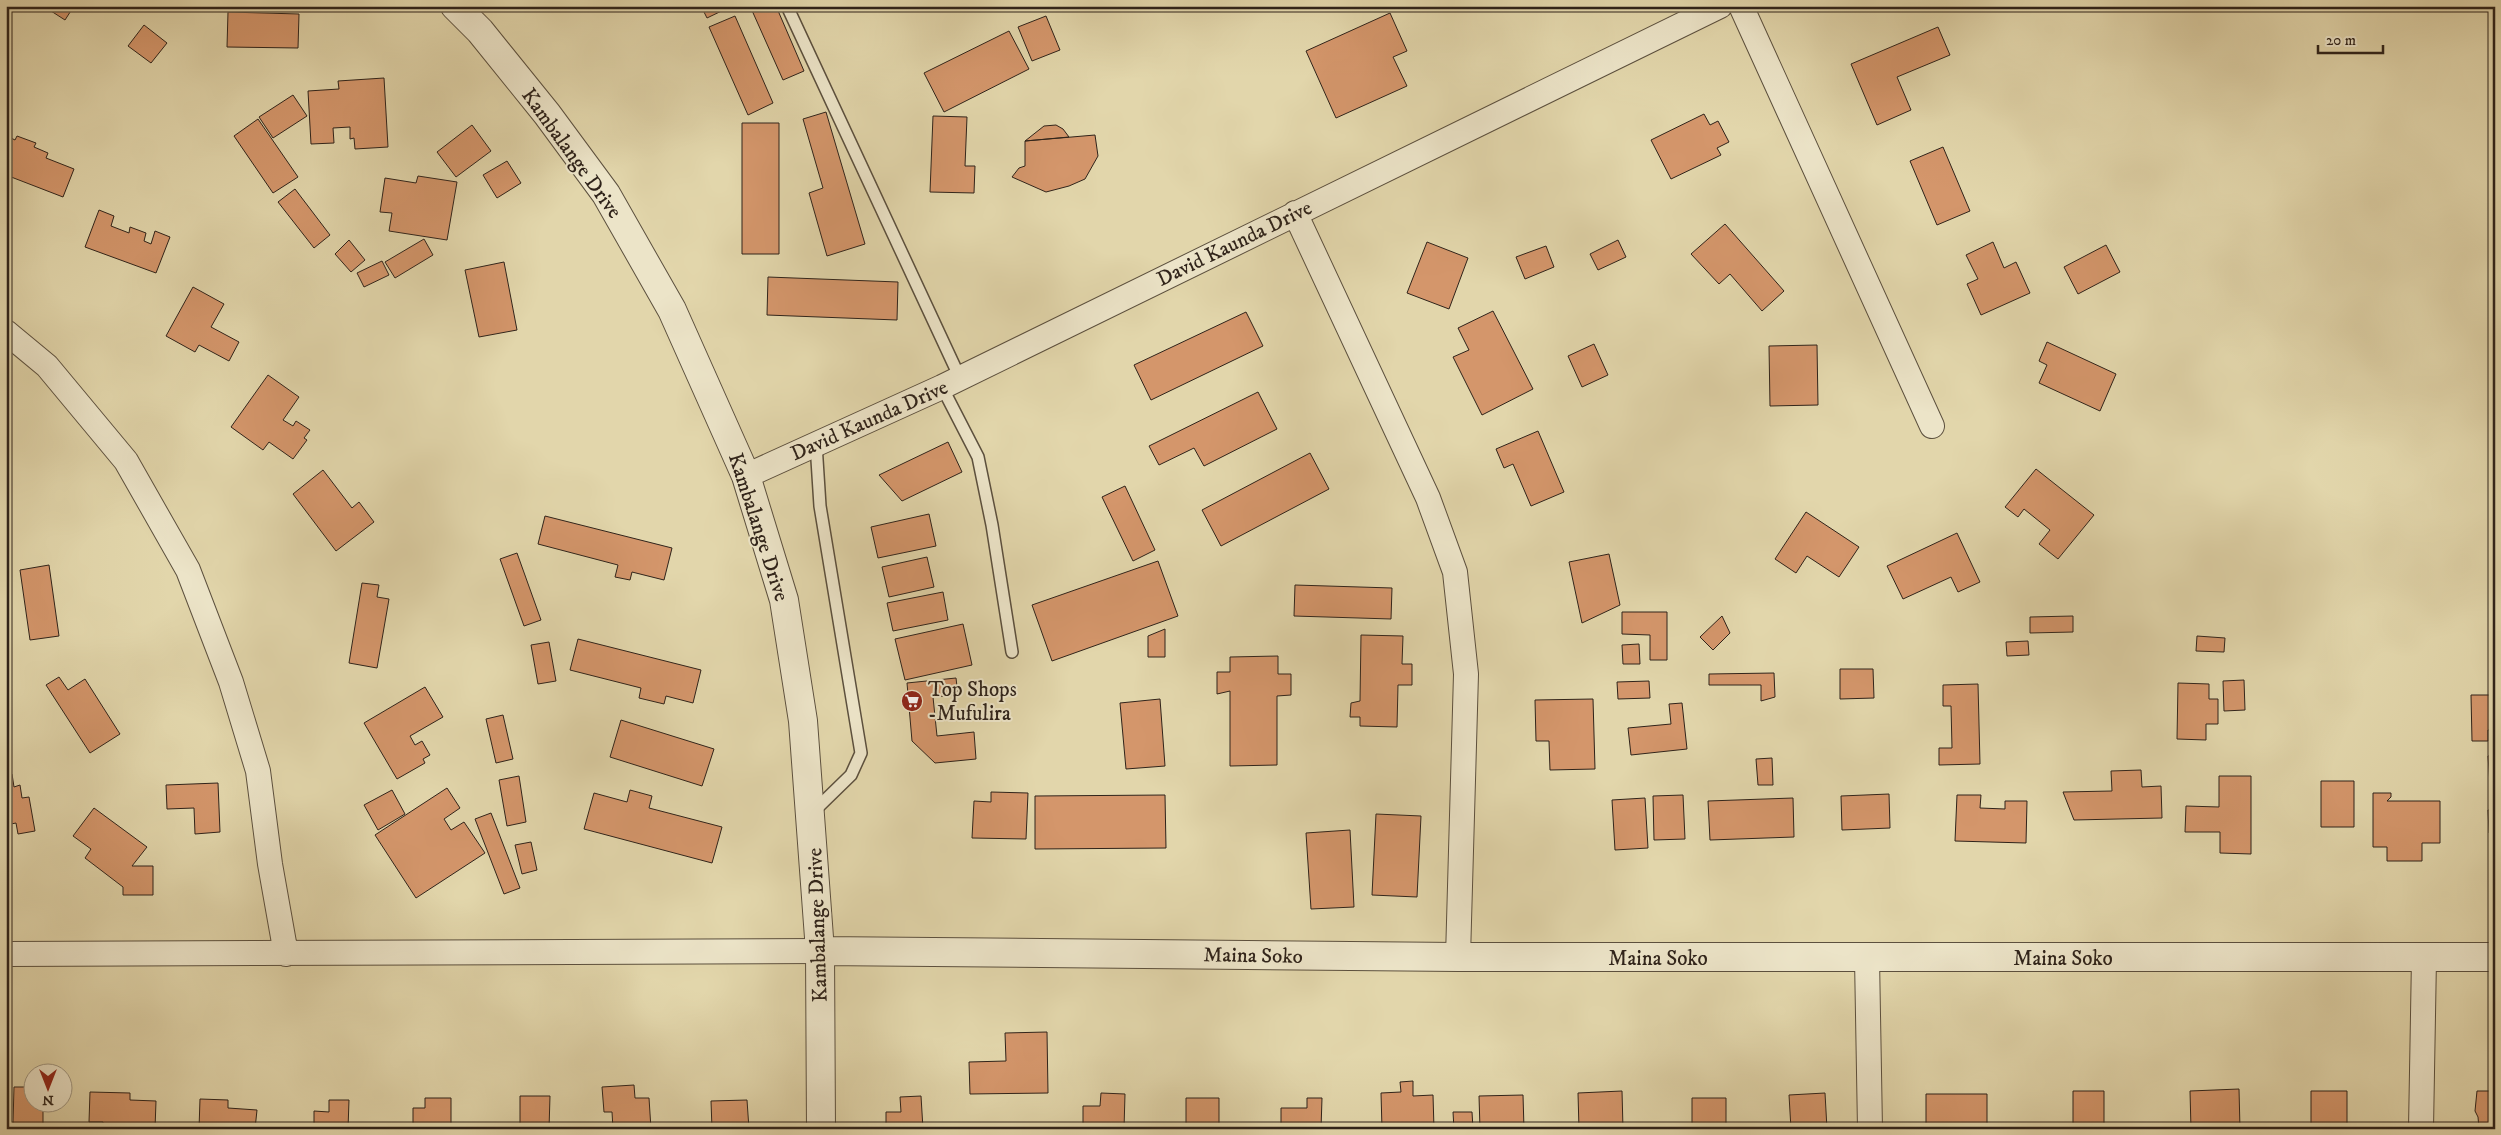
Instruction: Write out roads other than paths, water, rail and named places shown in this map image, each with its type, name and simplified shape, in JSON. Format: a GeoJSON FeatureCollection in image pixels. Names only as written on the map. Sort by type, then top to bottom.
{"type":"FeatureCollection","features":[{"type":"Feature","properties":{"kind":"street","name":"Kambalange Drive"},"geometry":{"type":"LineString","coordinates":[[455,6],[480,32],[547,114],[606,194],[672,310],[746,476],[784,600],[803,721],[812,813],[820,952],[821,1129]]}},
{"type":"Feature","properties":{"kind":"street","name":"David Kaunda Drive"},"geometry":{"type":"LineString","coordinates":[[746,476],[951,383],[1720,6]]}},
{"type":"Feature","properties":{"kind":"street"},"geometry":{"type":"LineString","coordinates":[[1741,6],[1932,426]]}},
{"type":"Feature","properties":{"kind":"street"},"geometry":{"type":"LineString","coordinates":[[1295,213],[1428,498],[1455,572],[1466,674],[1458,957]]}},
{"type":"Feature","properties":{"kind":"street"},"geometry":{"type":"LineString","coordinates":[[6,332],[47,366],[126,461],[188,570],[231,682],[258,771],[270,864],[286,954]]}},
{"type":"Feature","properties":{"kind":"street"},"geometry":{"type":"LineString","coordinates":[[6,954],[820,952]]}},
{"type":"Feature","properties":{"kind":"street","name":"Maina Soko"},"geometry":{"type":"LineString","coordinates":[[820,952],[1458,957],[2495,957]]}},
{"type":"Feature","properties":{"kind":"street"},"geometry":{"type":"LineString","coordinates":[[1867,958],[1870,1129]]}},
{"type":"Feature","properties":{"kind":"street"},"geometry":{"type":"LineString","coordinates":[[2421,1129],[2424,958]]}},
{"type":"Feature","properties":{"kind":"lane"},"geometry":{"type":"LineString","coordinates":[[787,6],[951,383],[978,458],[992,526],[1012,652]]}},
{"type":"Feature","properties":{"kind":"lane"},"geometry":{"type":"LineString","coordinates":[[812,813],[851,775],[860,753],[820,506],[816,444]]}},
{"type":"Feature","properties":{"kind":"place","name":"Top Shops -Mufulira"},"geometry":{"type":"Point","coordinates":[912,701]}}]}
